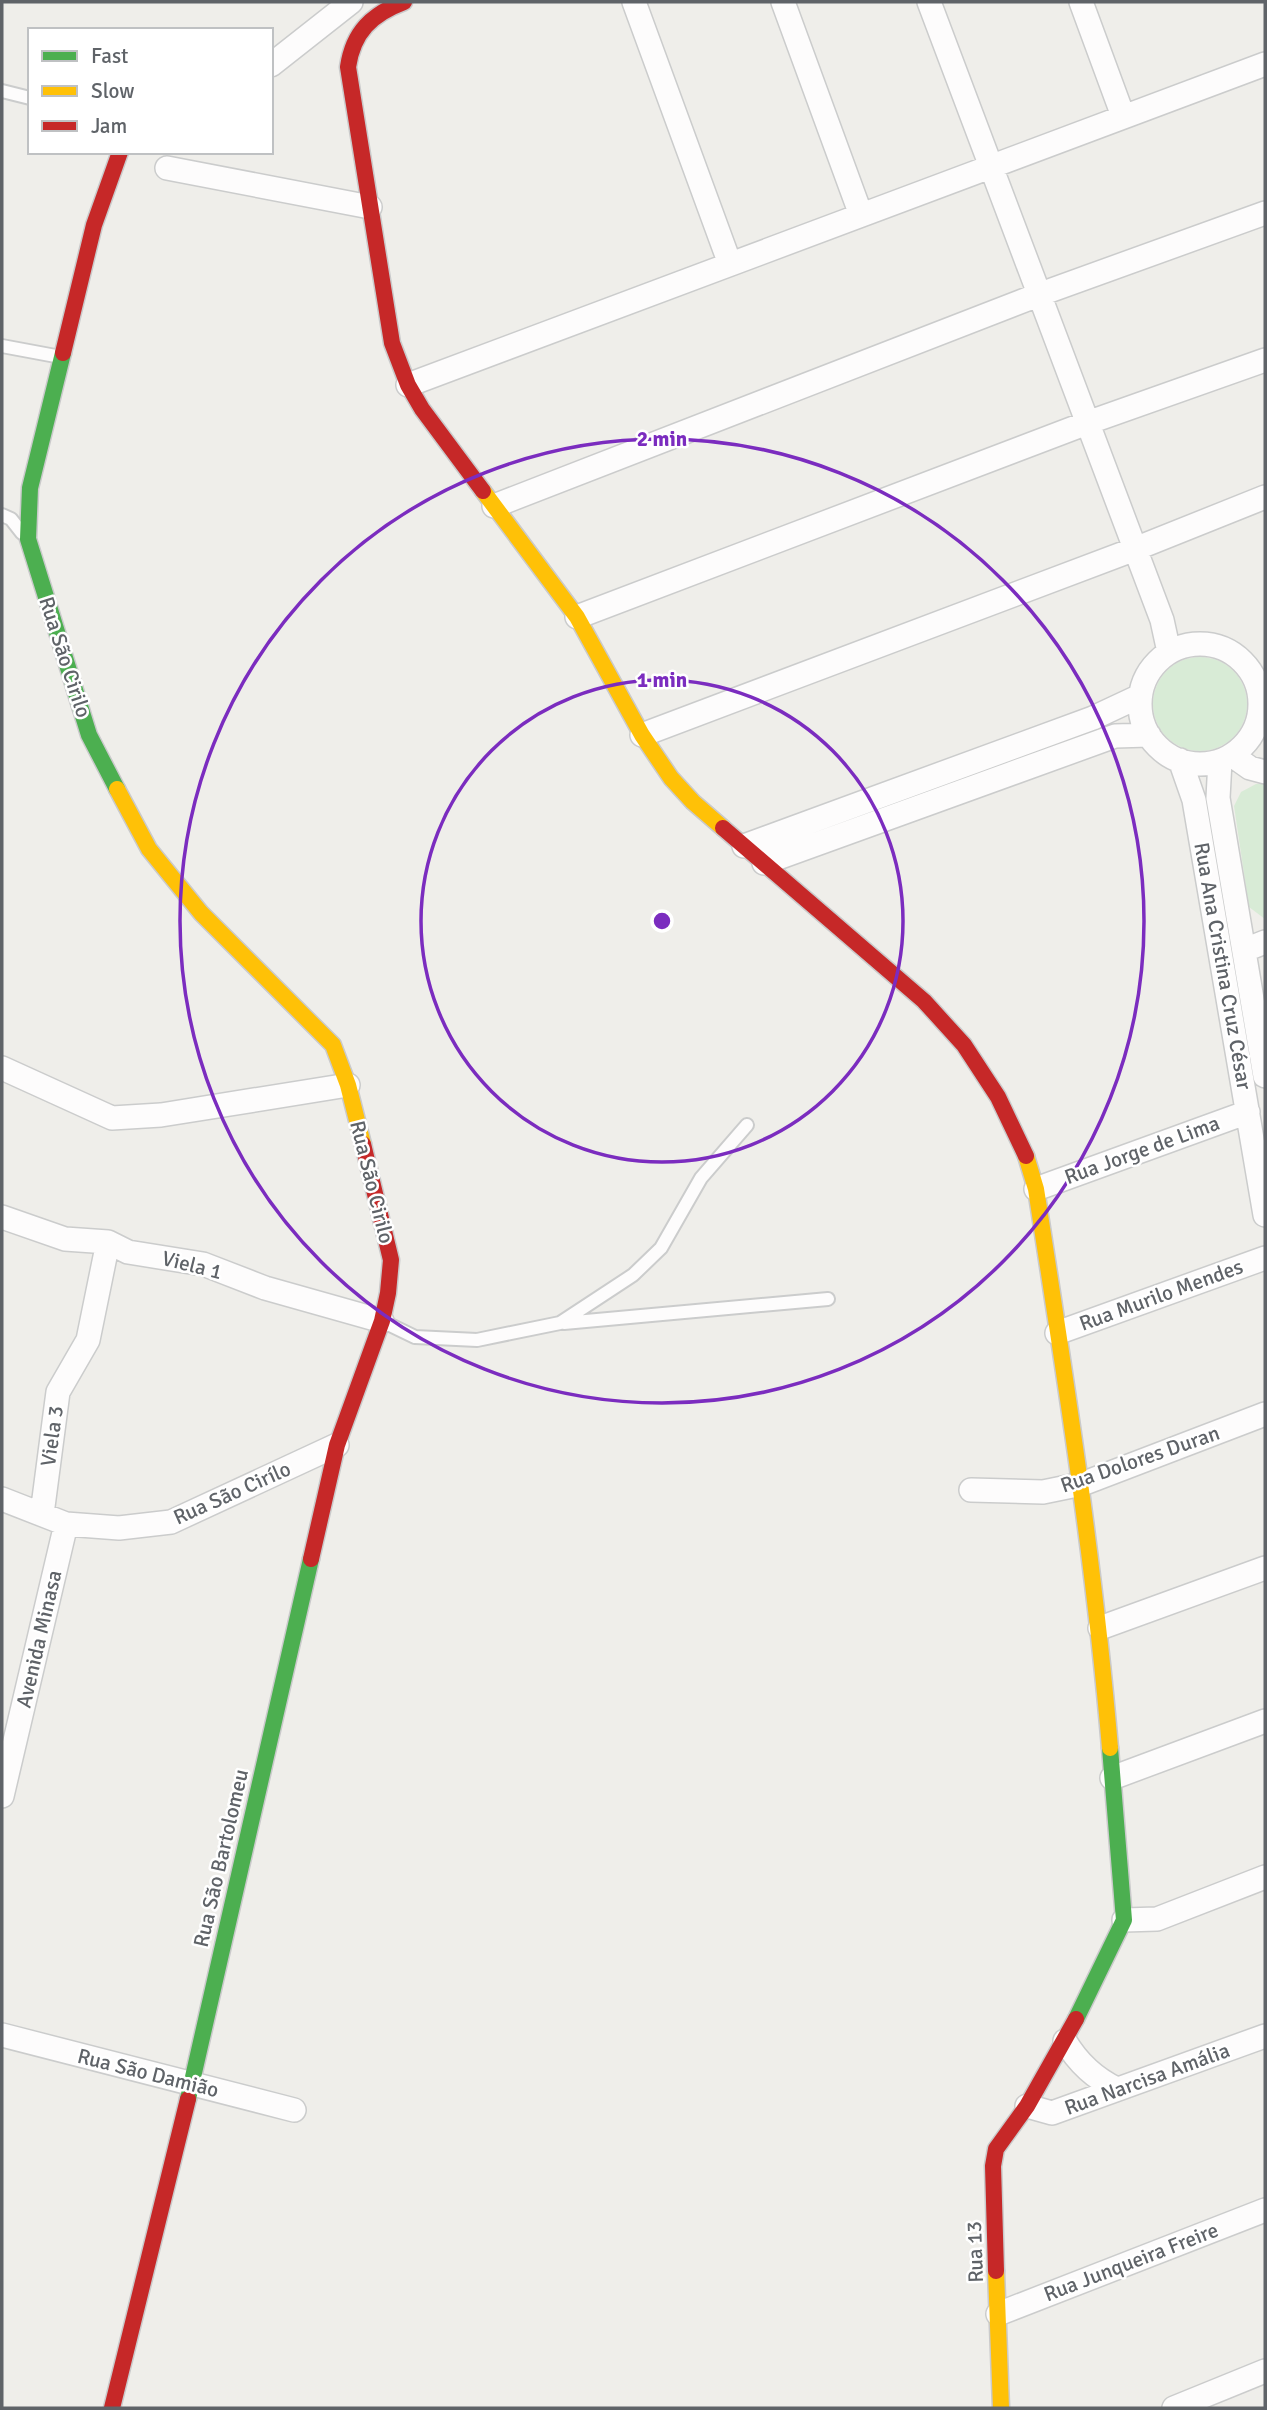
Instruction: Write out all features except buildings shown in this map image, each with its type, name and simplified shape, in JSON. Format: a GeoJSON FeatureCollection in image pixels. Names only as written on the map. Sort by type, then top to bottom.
{"type":"FeatureCollection","features":[{"type":"Feature","properties":{"kind":"street"},"geometry":{"type":"LineString","coordinates":[[273,63],[351,2]]}},
{"type":"Feature","properties":{"kind":"street"},"geometry":{"type":"LineString","coordinates":[[404,2],[385,8],[363,25],[355,37],[348,67],[392,343],[408,385],[422,409],[577,617],[642,736],[671,778],[693,802],[924,1001],[964,1045],[987,1079],[1014,1127],[1036,1189],[1056,1333],[1082,1483],[1100,1628],[1124,1920],[1157,1919],[1265,1877]]}},
{"type":"Feature","properties":{"kind":"street"},"geometry":{"type":"LineString","coordinates":[[634,2],[730,264]]}},
{"type":"Feature","properties":{"kind":"street"},"geometry":{"type":"LineString","coordinates":[[783,2],[861,215]]}},
{"type":"Feature","properties":{"kind":"street"},"geometry":{"type":"LineString","coordinates":[[929,2],[1162,620],[1169,652]]}},
{"type":"Feature","properties":{"kind":"street"},"geometry":{"type":"LineString","coordinates":[[1081,2],[1123,116]]}},
{"type":"Feature","properties":{"kind":"street"},"geometry":{"type":"LineString","coordinates":[[408,385],[1265,64]]}},
{"type":"Feature","properties":{"kind":"street","name":"Rua São Cirilo"},"geometry":{"type":"LineString","coordinates":[[119,154],[94,225],[30,488],[27,539],[89,735],[149,849],[201,914],[333,1045],[348,1085],[391,1260],[382,1321]]}},
{"type":"Feature","properties":{"kind":"street"},"geometry":{"type":"LineString","coordinates":[[167,168],[370,207]]}},
{"type":"Feature","properties":{"kind":"street"},"geometry":{"type":"LineString","coordinates":[[494,506],[1038,295],[1265,213]]}},
{"type":"Feature","properties":{"kind":"street"},"geometry":{"type":"LineString","coordinates":[[577,617],[1087,423],[1265,360]]}},
{"type":"Feature","properties":{"kind":"street"},"geometry":{"type":"LineString","coordinates":[[642,736],[1265,497]]}},
{"type":"Feature","properties":{"kind":"street"},"geometry":{"type":"LineString","coordinates":[[1208,644],[1254,657],[1258,684],[1263,695],[1258,724],[1252,736],[1227,758],[1207,764],[1180,760],[1157,746],[1149,736],[1140,710],[1140,696],[1149,671],[1169,652],[1181,646],[1208,644]]}},
{"type":"Feature","properties":{"kind":"street"},"geometry":{"type":"LineString","coordinates":[[744,846],[1093,718],[1140,696]]}},
{"type":"Feature","properties":{"kind":"street"},"geometry":{"type":"LineString","coordinates":[[764,863],[1115,736],[1149,736]]}},
{"type":"Feature","properties":{"kind":"street"},"geometry":{"type":"LineString","coordinates":[[1227,758],[1265,772]]}},
{"type":"Feature","properties":{"kind":"street","name":"Rua Ana Cristina Cruz César"},"geometry":{"type":"LineString","coordinates":[[1227,758],[1217,798],[1255,946],[1265,1076]]}},
{"type":"Feature","properties":{"kind":"street","name":"Rua Ana Cristina Cruz César"},"geometry":{"type":"LineString","coordinates":[[1180,760],[1194,800],[1265,1215]]}},
{"type":"Feature","properties":{"kind":"street"},"geometry":{"type":"LineString","coordinates":[[3,1071],[112,1118],[161,1115],[348,1085]]}},
{"type":"Feature","properties":{"kind":"street","name":"Rua Jorge de Lima"},"geometry":{"type":"LineString","coordinates":[[1036,1189],[1248,1112]]}},
{"type":"Feature","properties":{"kind":"street","name":"Viela 1"},"geometry":{"type":"LineString","coordinates":[[2,1217],[65,1239],[108,1241],[128,1251],[203,1264],[265,1287],[382,1321]]}},
{"type":"Feature","properties":{"kind":"street","name":"Viela 3"},"geometry":{"type":"LineString","coordinates":[[42,1514],[58,1392],[88,1340],[108,1241]]}},
{"type":"Feature","properties":{"kind":"street","name":"Rua Murilo Mendes"},"geometry":{"type":"LineString","coordinates":[[1056,1333],[1265,1258]]}},
{"type":"Feature","properties":{"kind":"street","name":"Rua São Bartolomeu"},"geometry":{"type":"LineString","coordinates":[[112,2408],[191,2085],[337,1444],[382,1321]]}},
{"type":"Feature","properties":{"kind":"street","name":"Rua Dolores Duran"},"geometry":{"type":"LineString","coordinates":[[971,1490],[1043,1492],[1082,1483],[1265,1414]]}},
{"type":"Feature","properties":{"kind":"street","name":"Rua São Cirílo"},"geometry":{"type":"LineString","coordinates":[[2,1499],[66,1524],[119,1528],[171,1522],[337,1444]]}},
{"type":"Feature","properties":{"kind":"street","name":"Avenida Minasa"},"geometry":{"type":"LineString","coordinates":[[2,1796],[66,1524]]}},
{"type":"Feature","properties":{"kind":"street"},"geometry":{"type":"LineString","coordinates":[[1100,1628],[1265,1568]]}},
{"type":"Feature","properties":{"kind":"street"},"geometry":{"type":"LineString","coordinates":[[1112,1778],[1265,1721]]}},
{"type":"Feature","properties":{"kind":"street","name":"Rua 13"},"geometry":{"type":"LineString","coordinates":[[1001,2408],[993,2166],[996,2149],[1027,2106],[1065,2041],[1124,1920]]}},
{"type":"Feature","properties":{"kind":"street","name":"Rua São Damião"},"geometry":{"type":"LineString","coordinates":[[2,2035],[294,2110]]}},
{"type":"Feature","properties":{"kind":"street","name":"Rua Narcisa Amália"},"geometry":{"type":"LineString","coordinates":[[1027,2106],[1052,2113],[1265,2036]]}},
{"type":"Feature","properties":{"kind":"street"},"geometry":{"type":"LineString","coordinates":[[1065,2041],[1088,2071],[1117,2089]]}},
{"type":"Feature","properties":{"kind":"street","name":"Rua Junqueira Freire"},"geometry":{"type":"LineString","coordinates":[[998,2314],[1265,2210]]}},
{"type":"Feature","properties":{"kind":"street"},"geometry":{"type":"LineString","coordinates":[[1174,2408],[1265,2371]]}},
{"type":"Feature","properties":{"kind":"lane"},"geometry":{"type":"LineString","coordinates":[[2,91],[28,98]]}},
{"type":"Feature","properties":{"kind":"lane"},"geometry":{"type":"LineString","coordinates":[[2,346],[62,357]]}},
{"type":"Feature","properties":{"kind":"lane"},"geometry":{"type":"LineString","coordinates":[[2,515],[11,519],[27,539]]}},
{"type":"Feature","properties":{"kind":"lane"},"geometry":{"type":"LineString","coordinates":[[560,1323],[633,1275],[661,1248],[701,1178],[747,1125]]}},
{"type":"Feature","properties":{"kind":"lane"},"geometry":{"type":"LineString","coordinates":[[382,1321],[415,1336],[477,1340],[560,1323],[828,1299]]}},
{"type":"Feature","properties":{"kind":"green space"},"geometry":{"type":"Polygon","coordinates":[[[1200,657],[1218,661],[1233,671],[1243,686],[1247,704],[1243,722],[1233,737],[1218,747],[1200,751],[1182,747],[1167,737],[1157,722],[1153,704],[1157,686],[1167,671],[1182,661],[1200,657]]]}},
{"type":"Feature","properties":{"kind":"green space"},"geometry":{"type":"Polygon","coordinates":[[[1256,784],[1265,784],[1265,919],[1249,907],[1234,806],[1241,792],[1256,784]]]}},
{"type":"Feature","properties":{"kind":"traffic: fast"},"geometry":{"type":"LineString","coordinates":[[63,353],[30,488],[28,539],[89,735],[117,789]]}},
{"type":"Feature","properties":{"kind":"traffic: fast"},"geometry":{"type":"LineString","coordinates":[[188,2099],[311,1559]]}},
{"type":"Feature","properties":{"kind":"traffic: fast"},"geometry":{"type":"LineString","coordinates":[[1076,2019],[1124,1920],[1110,1748]]}},
{"type":"Feature","properties":{"kind":"traffic: slow"},"geometry":{"type":"LineString","coordinates":[[483,491],[577,617],[642,735],[671,778],[723,828]]}},
{"type":"Feature","properties":{"kind":"traffic: slow"},"geometry":{"type":"LineString","coordinates":[[117,789],[149,849],[201,913],[333,1045],[348,1085],[363,1144]]}},
{"type":"Feature","properties":{"kind":"traffic: slow"},"geometry":{"type":"LineString","coordinates":[[1026,1156],[1036,1189],[1078,1468],[1096,1607],[1110,1748]]}},
{"type":"Feature","properties":{"kind":"traffic: slow"},"geometry":{"type":"LineString","coordinates":[[996,2271],[1001,2408]]}},
{"type":"Feature","properties":{"kind":"traffic: jam"},"geometry":{"type":"LineString","coordinates":[[404,2],[382,12],[359,34],[348,67],[392,343],[408,385],[422,409],[483,491]]}},
{"type":"Feature","properties":{"kind":"traffic: jam"},"geometry":{"type":"LineString","coordinates":[[63,353],[94,225],[119,154]]}},
{"type":"Feature","properties":{"kind":"traffic: jam"},"geometry":{"type":"LineString","coordinates":[[723,828],[924,1001],[964,1045],[998,1097],[1026,1156]]}},
{"type":"Feature","properties":{"kind":"traffic: jam"},"geometry":{"type":"LineString","coordinates":[[311,1559],[337,1445],[382,1321],[388,1293],[391,1260],[363,1144]]}},
{"type":"Feature","properties":{"kind":"traffic: jam"},"geometry":{"type":"LineString","coordinates":[[996,2271],[993,2166],[996,2149],[1027,2106],[1076,2019]]}},
{"type":"Feature","properties":{"kind":"traffic: jam"},"geometry":{"type":"LineString","coordinates":[[112,2408],[188,2099]]}}]}
